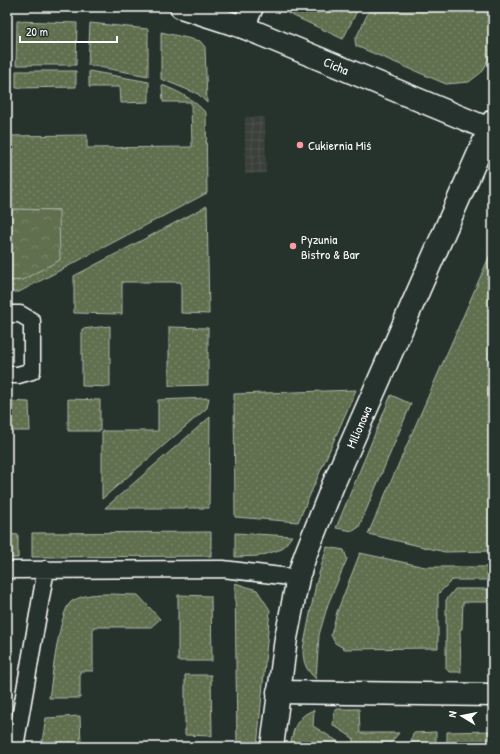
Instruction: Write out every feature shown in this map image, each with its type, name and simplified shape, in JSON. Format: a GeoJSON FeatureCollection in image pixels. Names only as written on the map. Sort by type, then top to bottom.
{"type":"FeatureCollection","features":[{"type":"Feature","properties":{"kind":"street","name":"Cicha"},"geometry":{"type":"LineString","coordinates":[[181,7],[243,27],[491,125]]}},
{"type":"Feature","properties":{"kind":"street"},"geometry":{"type":"LineString","coordinates":[[243,27],[252,7]]}},
{"type":"Feature","properties":{"kind":"street","name":"Milionowa"},"geometry":{"type":"LineString","coordinates":[[272,747],[286,638],[298,578],[333,485],[491,125]]}},
{"type":"Feature","properties":{"kind":"street"},"geometry":{"type":"LineString","coordinates":[[278,692],[493,695]]}},
{"type":"Feature","properties":{"kind":"lane"},"geometry":{"type":"LineString","coordinates":[[7,314],[20,314],[32,321],[32,370],[18,375],[7,375]]}},
{"type":"Feature","properties":{"kind":"lane"},"geometry":{"type":"LineString","coordinates":[[15,747],[46,569]]}},
{"type":"Feature","properties":{"kind":"lane"},"geometry":{"type":"LineString","coordinates":[[7,570],[223,569],[298,578]]}},
{"type":"Feature","properties":{"kind":"shaded area"},"geometry":{"type":"Polygon","coordinates":[[[245,117],[265,117],[266,173],[245,174],[245,117]]]}},
{"type":"Feature","properties":{"kind":"green space"},"geometry":{"type":"Polygon","coordinates":[[[281,7],[359,7],[343,39],[283,11],[281,7]]]}},
{"type":"Feature","properties":{"kind":"green space"},"geometry":{"type":"Polygon","coordinates":[[[371,7],[493,7],[493,49],[483,71],[469,82],[446,84],[356,46],[355,40],[371,7]]]}},
{"type":"Feature","properties":{"kind":"green space"},"geometry":{"type":"Polygon","coordinates":[[[17,21],[77,23],[76,65],[16,65],[17,21]]]}},
{"type":"Feature","properties":{"kind":"green space"},"geometry":{"type":"Polygon","coordinates":[[[90,23],[148,29],[148,76],[88,65],[90,23]]]}},
{"type":"Feature","properties":{"kind":"green space"},"geometry":{"type":"Polygon","coordinates":[[[161,32],[200,41],[205,47],[207,103],[198,94],[161,79],[161,32]]]}},
{"type":"Feature","properties":{"kind":"green space"},"geometry":{"type":"Polygon","coordinates":[[[16,71],[76,71],[76,87],[16,88],[16,71]]]}},
{"type":"Feature","properties":{"kind":"green space"},"geometry":{"type":"Polygon","coordinates":[[[89,71],[149,82],[149,102],[121,103],[120,87],[89,87],[89,71]]]}},
{"type":"Feature","properties":{"kind":"green space"},"geometry":{"type":"Polygon","coordinates":[[[162,85],[186,96],[206,113],[207,193],[19,292],[7,292],[7,281],[22,280],[59,210],[7,209],[7,136],[87,135],[87,148],[192,147],[191,102],[163,102],[162,85]]]}},
{"type":"Feature","properties":{"kind":"green space"},"geometry":{"type":"Polygon","coordinates":[[[207,206],[209,314],[181,313],[181,282],[122,282],[122,314],[74,313],[74,276],[207,206]]]}},
{"type":"Feature","properties":{"kind":"green space"},"geometry":{"type":"Polygon","coordinates":[[[7,209],[59,210],[60,260],[22,280],[7,281],[7,209]]]}},
{"type":"Feature","properties":{"kind":"green space"},"geometry":{"type":"Polygon","coordinates":[[[493,248],[493,551],[445,552],[368,534],[493,248]]]}},
{"type":"Feature","properties":{"kind":"green space"},"geometry":{"type":"Polygon","coordinates":[[[110,326],[110,387],[82,386],[82,329],[110,326]]]}},
{"type":"Feature","properties":{"kind":"green space"},"geometry":{"type":"Polygon","coordinates":[[[169,327],[208,328],[208,385],[169,386],[169,327]]]}},
{"type":"Feature","properties":{"kind":"green space"},"geometry":{"type":"Polygon","coordinates":[[[356,390],[298,522],[235,517],[234,394],[356,390]]]}},
{"type":"Feature","properties":{"kind":"green space"},"geometry":{"type":"Polygon","coordinates":[[[391,395],[411,404],[359,527],[353,531],[336,528],[391,395]]]}},
{"type":"Feature","properties":{"kind":"green space"},"geometry":{"type":"Polygon","coordinates":[[[209,398],[207,408],[102,499],[102,431],[158,431],[158,400],[209,398]]]}},
{"type":"Feature","properties":{"kind":"green space"},"geometry":{"type":"Polygon","coordinates":[[[68,399],[100,400],[100,431],[68,431],[68,399]]]}},
{"type":"Feature","properties":{"kind":"green space"},"geometry":{"type":"Polygon","coordinates":[[[7,401],[29,402],[30,431],[7,431],[7,401]]]}},
{"type":"Feature","properties":{"kind":"green space"},"geometry":{"type":"Polygon","coordinates":[[[210,417],[209,508],[105,508],[210,417]]]}},
{"type":"Feature","properties":{"kind":"green space"},"geometry":{"type":"Polygon","coordinates":[[[211,532],[211,556],[32,557],[32,533],[211,532]]]}},
{"type":"Feature","properties":{"kind":"green space"},"geometry":{"type":"Polygon","coordinates":[[[235,533],[292,536],[282,549],[260,556],[235,557],[235,533]]]}},
{"type":"Feature","properties":{"kind":"green space"},"geometry":{"type":"Polygon","coordinates":[[[7,534],[18,535],[18,558],[7,558],[7,534]]]}},
{"type":"Feature","properties":{"kind":"green space"},"geometry":{"type":"Polygon","coordinates":[[[327,547],[344,550],[347,559],[328,604],[319,635],[316,679],[306,666],[303,649],[316,584],[327,547]]]}},
{"type":"Feature","properties":{"kind":"green space"},"geometry":{"type":"Polygon","coordinates":[[[360,553],[425,567],[488,567],[488,580],[452,580],[438,594],[438,648],[345,649],[335,643],[331,635],[337,612],[360,553]]]}},
{"type":"Feature","properties":{"kind":"green space"},"geometry":{"type":"Polygon","coordinates":[[[235,583],[257,590],[270,610],[257,747],[237,747],[235,583]]]}},
{"type":"Feature","properties":{"kind":"green space"},"geometry":{"type":"Polygon","coordinates":[[[455,589],[488,589],[488,602],[463,602],[462,629],[460,629],[461,672],[449,672],[446,668],[446,600],[455,589]]]}},
{"type":"Feature","properties":{"kind":"green space"},"geometry":{"type":"Polygon","coordinates":[[[94,595],[138,595],[160,619],[151,627],[93,627],[93,671],[80,671],[80,698],[49,698],[63,618],[71,602],[78,598],[94,595]]]}},
{"type":"Feature","properties":{"kind":"green space"},"geometry":{"type":"Polygon","coordinates":[[[178,595],[211,596],[212,661],[178,661],[178,595]]]}},
{"type":"Feature","properties":{"kind":"green space"},"geometry":{"type":"Polygon","coordinates":[[[185,675],[211,675],[212,736],[185,735],[185,675]]]}},
{"type":"Feature","properties":{"kind":"green space"},"geometry":{"type":"Polygon","coordinates":[[[335,709],[359,709],[360,733],[399,733],[387,747],[353,747],[353,738],[333,725],[335,709]]]}},
{"type":"Feature","properties":{"kind":"green space"},"geometry":{"type":"Polygon","coordinates":[[[314,710],[313,726],[342,744],[342,747],[290,747],[296,724],[303,716],[314,710]]]}},
{"type":"Feature","properties":{"kind":"green space"},"geometry":{"type":"Polygon","coordinates":[[[80,716],[81,744],[68,744],[68,747],[41,747],[46,718],[80,716]]]}},
{"type":"Feature","properties":{"kind":"green space"},"geometry":{"type":"Polygon","coordinates":[[[493,731],[493,747],[447,747],[447,732],[493,731]]]}},
{"type":"Feature","properties":{"kind":"green space"},"geometry":{"type":"Polygon","coordinates":[[[436,732],[436,747],[406,747],[411,741],[413,733],[436,732]]]}},
{"type":"Feature","properties":{"kind":"place","name":"Cukiernia Miś"},"geometry":{"type":"Point","coordinates":[300,145]}},
{"type":"Feature","properties":{"kind":"place","name":"Pyzunia Bistro & Bar"},"geometry":{"type":"Point","coordinates":[293,246]}}]}
